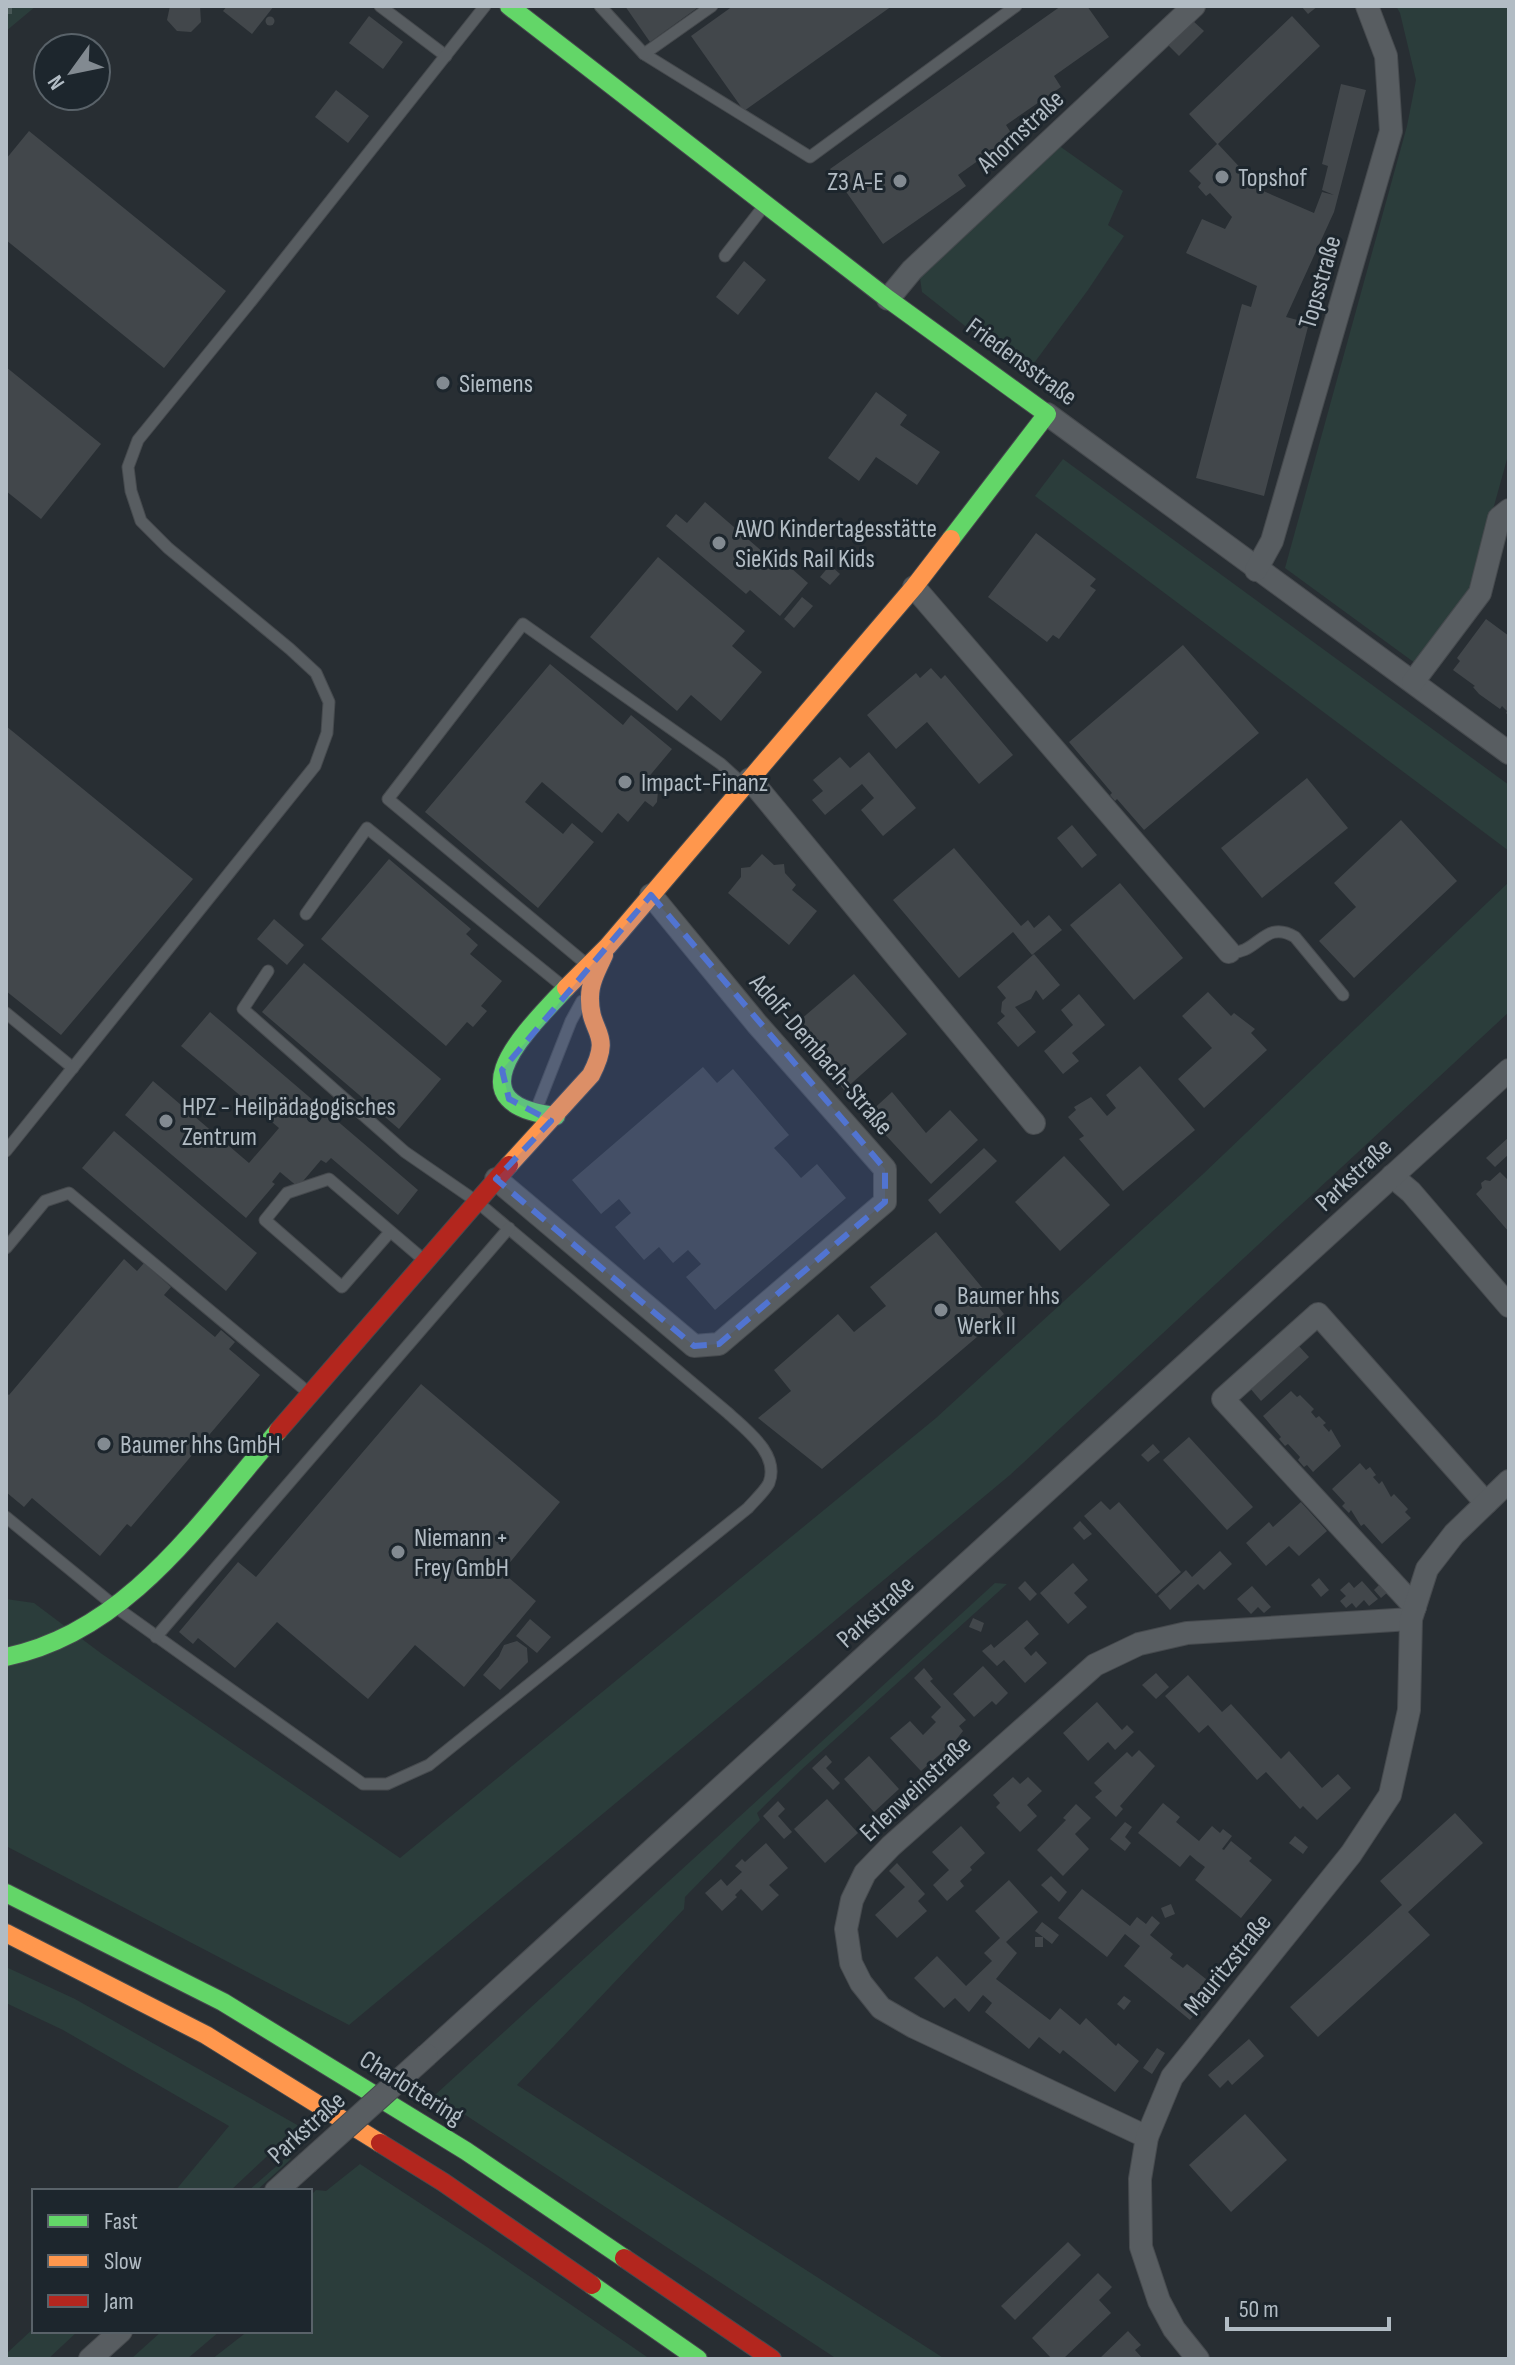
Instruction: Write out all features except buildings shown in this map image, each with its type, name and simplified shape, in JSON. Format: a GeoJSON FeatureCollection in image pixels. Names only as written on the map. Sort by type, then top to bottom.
{"type":"FeatureCollection","features":[{"type":"Feature","properties":{"kind":"main road","name":"Friedensstraße"},"geometry":{"type":"LineString","coordinates":[[509,6],[888,299],[1047,414]]}},
{"type":"Feature","properties":{"kind":"main road"},"geometry":{"type":"LineString","coordinates":[[556,1116],[527,1112],[509,1099],[503,1086],[502,1070],[514,1049],[565,988],[589,973],[608,946],[914,587],[1047,414]]}},
{"type":"Feature","properties":{"kind":"main road"},"geometry":{"type":"LineString","coordinates":[[6,1657],[26,1654],[72,1636],[117,1608],[165,1562],[476,1201],[591,1075],[600,1060],[604,1041],[590,1002],[589,973]]}},
{"type":"Feature","properties":{"kind":"main road"},"geometry":{"type":"LineString","coordinates":[[548,1009],[561,1007],[576,1012],[604,1041]]}},
{"type":"Feature","properties":{"kind":"main road"},"geometry":{"type":"LineString","coordinates":[[503,1171],[527,1112]]}},
{"type":"Feature","properties":{"kind":"main road","name":"Charlottering"},"geometry":{"type":"LineString","coordinates":[[6,1893],[223,2002],[466,2151],[772,2359]]}},
{"type":"Feature","properties":{"kind":"main road"},"geometry":{"type":"LineString","coordinates":[[6,1933],[219,2043],[443,2182],[698,2359]]}},
{"type":"Feature","properties":{"kind":"street","name":"Ahornstraße"},"geometry":{"type":"LineString","coordinates":[[888,299],[912,270],[1194,6]]}},
{"type":"Feature","properties":{"kind":"street","name":"Topsstraße"},"geometry":{"type":"LineString","coordinates":[[1256,570],[1272,541],[1391,131],[1386,56],[1367,6]]}},
{"type":"Feature","properties":{"kind":"street","name":"Friedensstraße"},"geometry":{"type":"LineString","coordinates":[[1047,414],[1509,753]]}},
{"type":"Feature","properties":{"kind":"street"},"geometry":{"type":"LineString","coordinates":[[1413,682],[1480,593],[1499,518],[1509,510]]}},
{"type":"Feature","properties":{"kind":"street"},"geometry":{"type":"LineString","coordinates":[[914,587],[1229,952]]}},
{"type":"Feature","properties":{"kind":"street"},"geometry":{"type":"LineString","coordinates":[[748,782],[1034,1123]]}},
{"type":"Feature","properties":{"kind":"street","name":"Adolf-Dembach-Straße"},"geometry":{"type":"LineString","coordinates":[[503,1171],[694,1346],[719,1344],[885,1202],[885,1169],[757,1024],[651,895]]}},
{"type":"Feature","properties":{"kind":"street","name":"Parkstraße"},"geometry":{"type":"LineString","coordinates":[[278,2189],[1509,1070]]}},
{"type":"Feature","properties":{"kind":"street"},"geometry":{"type":"LineString","coordinates":[[1392,1176],[1411,1192],[1509,1306]]}},
{"type":"Feature","properties":{"kind":"street"},"geometry":{"type":"LineString","coordinates":[[1413,1613],[1223,1399],[1318,1314],[1486,1503]]}},
{"type":"Feature","properties":{"kind":"street","name":"Mauritzstraße"},"geometry":{"type":"LineString","coordinates":[[1198,2359],[1174,2329],[1159,2301],[1141,2247],[1140,2179],[1147,2137],[1172,2077],[1351,1854],[1390,1795],[1409,1710],[1413,1613],[1427,1569],[1454,1534],[1509,1481]]}},
{"type":"Feature","properties":{"kind":"street","name":"Erlenweinstraße"},"geometry":{"type":"LineString","coordinates":[[1147,2137],[914,2027],[881,2008],[861,1983],[851,1963],[846,1929],[852,1900],[865,1873],[1095,1665],[1139,1644],[1187,1633],[1413,1613]]}},
{"type":"Feature","properties":{"kind":"street"},"geometry":{"type":"LineString","coordinates":[[90,2359],[119,2333]]}},
{"type":"Feature","properties":{"kind":"lane"},"geometry":{"type":"LineString","coordinates":[[380,6],[446,56]]}},
{"type":"Feature","properties":{"kind":"lane"},"geometry":{"type":"LineString","coordinates":[[6,1151],[315,766],[327,733],[329,702],[316,673],[168,548],[141,521],[131,491],[128,467],[138,440],[485,6]]}},
{"type":"Feature","properties":{"kind":"lane"},"geometry":{"type":"LineString","coordinates":[[600,6],[644,54],[810,157],[1016,6]]}},
{"type":"Feature","properties":{"kind":"lane"},"geometry":{"type":"LineString","coordinates":[[644,54],[712,6]]}},
{"type":"Feature","properties":{"kind":"lane"},"geometry":{"type":"LineString","coordinates":[[725,256],[766,204]]}},
{"type":"Feature","properties":{"kind":"lane"},"geometry":{"type":"LineString","coordinates":[[527,1112],[576,1012],[589,973],[388,799],[523,624],[748,782]]}},
{"type":"Feature","properties":{"kind":"lane"},"geometry":{"type":"LineString","coordinates":[[306,914],[367,828],[565,988]]}},
{"type":"Feature","properties":{"kind":"lane"},"geometry":{"type":"LineString","coordinates":[[1229,952],[1241,952],[1272,932],[1286,931],[1295,937],[1343,995]]}},
{"type":"Feature","properties":{"kind":"lane"},"geometry":{"type":"LineString","coordinates":[[6,1517],[117,1608],[363,1784],[387,1784],[429,1765],[748,1508],[769,1484],[771,1463],[757,1440],[728,1413],[476,1201],[405,1152],[243,1009],[268,971]]}},
{"type":"Feature","properties":{"kind":"lane"},"geometry":{"type":"LineString","coordinates":[[6,1013],[73,1068]]}},
{"type":"Feature","properties":{"kind":"lane"},"geometry":{"type":"LineString","coordinates":[[390,1232],[342,1287],[265,1220],[287,1193],[329,1179],[424,1261]]}},
{"type":"Feature","properties":{"kind":"lane"},"geometry":{"type":"LineString","coordinates":[[6,1248],[45,1201],[69,1193],[311,1394]]}},
{"type":"Feature","properties":{"kind":"lane"},"geometry":{"type":"LineString","coordinates":[[156,1637],[509,1228]]}},
{"type":"Feature","properties":{"kind":"highlighted area"},"geometry":{"type":"Polygon","coordinates":[[[651,895],[885,1169],[885,1202],[719,1344],[694,1346],[496,1179],[551,1121],[509,1099],[502,1070],[651,895]]]}},
{"type":"Feature","properties":{"kind":"green space"},"geometry":{"type":"Polygon","coordinates":[[[6,6],[36,6],[6,31],[6,6]]]}},
{"type":"Feature","properties":{"kind":"green space"},"geometry":{"type":"Polygon","coordinates":[[[1396,6],[1509,6],[1509,452],[1472,585],[1415,663],[1285,568],[1407,126],[1416,80],[1396,6]]]}},
{"type":"Feature","properties":{"kind":"green space"},"geometry":{"type":"Polygon","coordinates":[[[1058,145],[1123,191],[1108,225],[1124,236],[1026,374],[922,292],[920,278],[1058,145]]]}},
{"type":"Feature","properties":{"kind":"green space"},"geometry":{"type":"Polygon","coordinates":[[[1063,459],[1509,785],[1509,851],[1035,496],[1063,459]]]}},
{"type":"Feature","properties":{"kind":"green space"},"geometry":{"type":"Polygon","coordinates":[[[1509,882],[1509,1012],[1010,1475],[349,2025],[6,1846],[6,1599],[34,1603],[102,1654],[400,1858],[936,1418],[1202,1175],[1509,882]]]}},
{"type":"Feature","properties":{"kind":"green space"},"geometry":{"type":"Polygon","coordinates":[[[995,1583],[1007,1584],[757,1813],[760,1820],[685,1897],[684,1909],[517,2085],[945,2359],[837,2359],[435,2095],[995,1583]]]}},
{"type":"Feature","properties":{"kind":"green space"},"geometry":{"type":"Polygon","coordinates":[[[6,1967],[75,1999],[299,2126],[232,2189],[177,2189],[229,2126],[63,2030],[6,2003],[6,1967]]]}},
{"type":"Feature","properties":{"kind":"green space"},"geometry":{"type":"Polygon","coordinates":[[[288,2156],[291,2159],[258,2189],[250,2189],[288,2156]]]}},
{"type":"Feature","properties":{"kind":"green space"},"geometry":{"type":"Polygon","coordinates":[[[360,2164],[650,2359],[212,2359],[245,2333],[312,2333],[312,2194],[316,2190],[326,2191],[360,2164]]]}},
{"type":"Feature","properties":{"kind":"green space"},"geometry":{"type":"Polygon","coordinates":[[[32,2330],[32,2333],[76,2333],[48,2359],[6,2359],[6,2354],[32,2330]]]}},
{"type":"Feature","properties":{"kind":"green space"},"geometry":{"type":"Polygon","coordinates":[[[160,2333],[218,2333],[187,2359],[131,2359],[160,2333]]]}},
{"type":"Feature","properties":{"kind":"traffic: fast"},"geometry":{"type":"LineString","coordinates":[[509,6],[888,299],[1047,414],[951,539]]}},
{"type":"Feature","properties":{"kind":"traffic: fast"},"geometry":{"type":"LineString","coordinates":[[556,1116],[524,1109],[507,1097],[502,1081],[507,1062],[518,1043],[566,988]]}},
{"type":"Feature","properties":{"kind":"traffic: fast"},"geometry":{"type":"LineString","coordinates":[[6,1657],[50,1644],[89,1624],[125,1598],[190,1535],[278,1431]]}},
{"type":"Feature","properties":{"kind":"traffic: fast"},"geometry":{"type":"LineString","coordinates":[[6,1893],[223,2002],[466,2151],[624,2258]]}},
{"type":"Feature","properties":{"kind":"traffic: fast"},"geometry":{"type":"LineString","coordinates":[[592,2285],[698,2359]]}},
{"type":"Feature","properties":{"kind":"traffic: slow"},"geometry":{"type":"LineString","coordinates":[[566,988],[608,946],[914,587],[951,539]]}},
{"type":"Feature","properties":{"kind":"traffic: slow"},"geometry":{"type":"LineString","coordinates":[[509,1165],[591,1075],[598,1061],[601,1041],[593,1019],[590,991],[604,955]]}},
{"type":"Feature","properties":{"kind":"traffic: slow"},"geometry":{"type":"LineString","coordinates":[[6,1933],[206,2035],[380,2143]]}},
{"type":"Feature","properties":{"kind":"traffic: jam"},"geometry":{"type":"LineString","coordinates":[[278,1431],[509,1165]]}},
{"type":"Feature","properties":{"kind":"traffic: jam"},"geometry":{"type":"LineString","coordinates":[[380,2143],[443,2182],[592,2285]]}},
{"type":"Feature","properties":{"kind":"traffic: jam"},"geometry":{"type":"LineString","coordinates":[[624,2258],[772,2359]]}},
{"type":"Feature","properties":{"kind":"place","name":"Topshof"},"geometry":{"type":"Point","coordinates":[1222,177]}},
{"type":"Feature","properties":{"kind":"place","name":"Z3 A-E"},"geometry":{"type":"Point","coordinates":[900,181]}},
{"type":"Feature","properties":{"kind":"place","name":"Siemens"},"geometry":{"type":"Point","coordinates":[443,383]}},
{"type":"Feature","properties":{"kind":"place","name":"AWO Kindertagesstätte SieKids Rail Kids"},"geometry":{"type":"Point","coordinates":[719,543]}},
{"type":"Feature","properties":{"kind":"place","name":"Impact-Finanz"},"geometry":{"type":"Point","coordinates":[625,782]}},
{"type":"Feature","properties":{"kind":"place","name":"HPZ - Heilpädagogisches Zentrum"},"geometry":{"type":"Point","coordinates":[166,1121]}},
{"type":"Feature","properties":{"kind":"place","name":"Baumer hhs Werk II"},"geometry":{"type":"Point","coordinates":[941,1310]}},
{"type":"Feature","properties":{"kind":"place","name":"Baumer hhs GmbH"},"geometry":{"type":"Point","coordinates":[104,1444]}},
{"type":"Feature","properties":{"kind":"place","name":"Niemann + Frey GmbH"},"geometry":{"type":"Point","coordinates":[398,1552]}}]}
